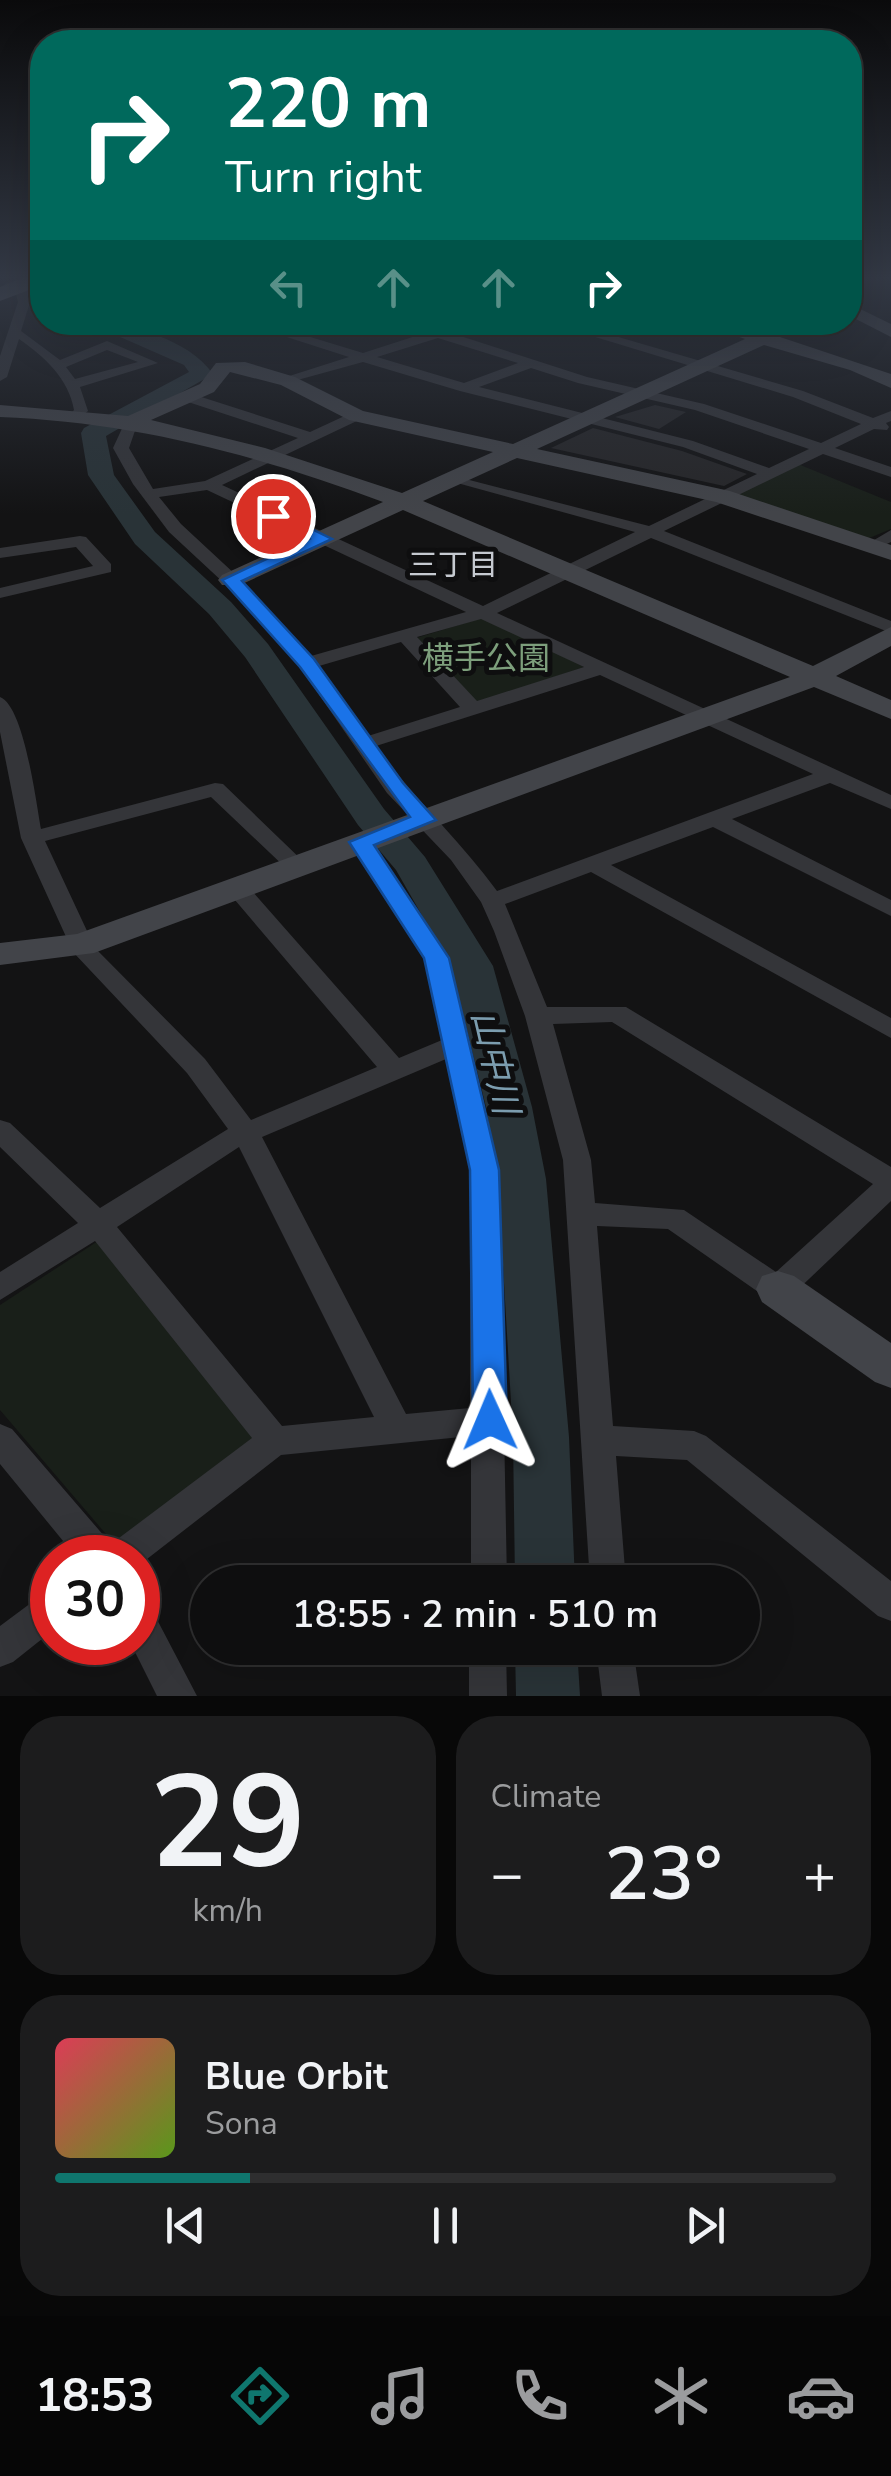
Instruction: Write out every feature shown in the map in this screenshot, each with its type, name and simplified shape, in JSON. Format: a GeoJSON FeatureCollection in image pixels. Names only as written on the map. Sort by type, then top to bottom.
{"type":"FeatureCollection","features":[{"type":"Feature","properties":{"kind":"street"},"geometry":{"type":"LineString","coordinates":[[43,355],[74,384],[81,398],[81,411],[76,416]]}},
{"type":"Feature","properties":{"kind":"street"},"geometry":{"type":"LineString","coordinates":[[57,366],[83,355]]}},
{"type":"Feature","properties":{"kind":"street"},"geometry":{"type":"LineString","coordinates":[[74,384],[151,363],[132,355]]}},
{"type":"Feature","properties":{"kind":"street"},"geometry":{"type":"LineString","coordinates":[[353,355],[688,444],[769,474]]}},
{"type":"Feature","properties":{"kind":"street"},"geometry":{"type":"LineString","coordinates":[[288,381],[378,355]]}},
{"type":"Feature","properties":{"kind":"street"},"geometry":{"type":"LineString","coordinates":[[504,355],[644,392],[891,472]]}},
{"type":"Feature","properties":{"kind":"street"},"geometry":{"type":"LineString","coordinates":[[670,355],[798,394],[882,427]]}},
{"type":"Feature","properties":{"kind":"street"},"geometry":{"type":"LineString","coordinates":[[231,580],[726,355]]}},
{"type":"Feature","properties":{"kind":"street"},"geometry":{"type":"LineString","coordinates":[[820,355],[891,382]]}},
{"type":"Feature","properties":{"kind":"street"},"geometry":{"type":"LineString","coordinates":[[465,388],[532,364]]}},
{"type":"Feature","properties":{"kind":"street"},"geometry":{"type":"LineString","coordinates":[[607,1565],[584,1214],[573,1139],[538,1016],[492,901],[460,855],[421,821],[395,788],[307,663],[231,580],[176,528],[121,448],[130,424],[147,412],[210,386],[226,366],[288,381],[356,416],[722,496],[884,545]]}},
{"type":"Feature","properties":{"kind":"street"},"geometry":{"type":"LineString","coordinates":[[187,396],[311,437]]}},
{"type":"Feature","properties":{"kind":"street"},"geometry":{"type":"LineString","coordinates":[[0,411],[130,424],[268,457],[404,502],[891,710]]}},
{"type":"Feature","properties":{"kind":"street"},"geometry":{"type":"LineString","coordinates":[[149,494],[210,486],[356,416]]}},
{"type":"Feature","properties":{"kind":"street"},"geometry":{"type":"LineString","coordinates":[[307,663],[484,612],[824,448],[882,427],[891,416]]}},
{"type":"Feature","properties":{"kind":"street"},"geometry":{"type":"LineString","coordinates":[[456,478],[649,532],[891,628]]}},
{"type":"Feature","properties":{"kind":"street"},"geometry":{"type":"LineString","coordinates":[[210,486],[891,803]]}},
{"type":"Feature","properties":{"kind":"street"},"geometry":{"type":"LineString","coordinates":[[0,553],[80,540],[104,568],[0,593]]}},
{"type":"Feature","properties":{"kind":"street"},"geometry":{"type":"LineString","coordinates":[[405,634],[474,710]]}},
{"type":"Feature","properties":{"kind":"street"},"geometry":{"type":"LineString","coordinates":[[0,954],[82,945],[709,718],[814,677],[891,635]]}},
{"type":"Feature","properties":{"kind":"street"},"geometry":{"type":"LineString","coordinates":[[366,743],[601,668]]}},
{"type":"Feature","properties":{"kind":"street"},"geometry":{"type":"LineString","coordinates":[[0,703],[15,746],[32,838],[82,945],[196,1066],[246,1133],[397,1429]]}},
{"type":"Feature","properties":{"kind":"street"},"geometry":{"type":"LineString","coordinates":[[492,901],[597,866],[831,775]]}},
{"type":"Feature","properties":{"kind":"street"},"geometry":{"type":"LineString","coordinates":[[32,838],[215,789],[296,866]]}},
{"type":"Feature","properties":{"kind":"street"},"geometry":{"type":"LineString","coordinates":[[713,818],[891,908]]}},
{"type":"Feature","properties":{"kind":"street"},"geometry":{"type":"LineString","coordinates":[[364,841],[436,958],[484,1170],[490,1420],[488,1565]]}},
{"type":"Feature","properties":{"kind":"street"},"geometry":{"type":"LineString","coordinates":[[597,866],[891,1029]]}},
{"type":"Feature","properties":{"kind":"street"},"geometry":{"type":"LineString","coordinates":[[236,888],[395,1070]]}},
{"type":"Feature","properties":{"kind":"street"},"geometry":{"type":"LineString","coordinates":[[538,1016],[617,1013],[891,1182],[778,1289]]}},
{"type":"Feature","properties":{"kind":"street"},"geometry":{"type":"LineString","coordinates":[[0,1288],[246,1133],[454,1045]]}},
{"type":"Feature","properties":{"kind":"street"},"geometry":{"type":"LineString","coordinates":[[0,1130],[98,1224],[274,1440]]}},
{"type":"Feature","properties":{"kind":"street"},"geometry":{"type":"LineString","coordinates":[[584,1214],[674,1218],[891,1368]]}},
{"type":"Feature","properties":{"kind":"street"},"geometry":{"type":"LineString","coordinates":[[150,1535],[274,1440],[490,1420]]}},
{"type":"Feature","properties":{"kind":"street"},"geometry":{"type":"LineString","coordinates":[[0,1439],[81,1535]]}},
{"type":"Feature","properties":{"kind":"street"},"geometry":{"type":"LineString","coordinates":[[600,1440],[694,1446],[891,1604]]}},
{"type":"Feature","properties":{"kind":"street"},"geometry":{"type":"LineString","coordinates":[[0,1649],[30,1626]]}},
{"type":"Feature","properties":{"kind":"street"},"geometry":{"type":"LineString","coordinates":[[160,1663],[178,1696]]}},
{"type":"Feature","properties":{"kind":"street"},"geometry":{"type":"LineString","coordinates":[[488,1665],[488,1696]]}},
{"type":"Feature","properties":{"kind":"street"},"geometry":{"type":"LineString","coordinates":[[617,1665],[621,1696]]}},
{"type":"Feature","properties":{"kind":"green space"},"geometry":{"type":"Polygon","coordinates":[[[798,464],[891,502],[891,529],[867,539],[735,495],[798,464]]]}},
{"type":"Feature","properties":{"kind":"green space","name":"横手公園"},"geometry":{"type":"Polygon","coordinates":[[[485,617],[584,667],[478,703],[416,638],[485,617]]]}},
{"type":"Feature","properties":{"kind":"green space"},"geometry":{"type":"Polygon","coordinates":[[[98,1241],[258,1440],[133,1535],[107,1535],[0,1410],[0,1305],[98,1241]]]}},
{"type":"Feature","properties":{"kind":"building"},"geometry":{"type":"Polygon","coordinates":[[[655,405],[686,412],[659,429],[615,417],[655,405]]]}},
{"type":"Feature","properties":{"kind":"building"},"geometry":{"type":"Polygon","coordinates":[[[593,428],[682,451],[747,474],[724,486],[551,448],[593,428]]]}},
{"type":"Feature","properties":{"kind":"waterway","name":"山中川"},"geometry":{"type":"LineString","coordinates":[[180,355],[192,360],[202,374],[93,433],[101,475],[145,538],[220,608],[257,651],[371,817],[412,865],[472,966],[509,1107],[522,1179],[541,1437],[545,1565]]}},
{"type":"Feature","properties":{"kind":"waterway","name":"山中川"},"geometry":{"type":"LineString","coordinates":[[547,1665],[548,1696]]}},
{"type":"Feature","properties":{"kind":"district","name":"三丁目"},"geometry":{"type":"Point","coordinates":[453,565]}},
{"type":"Feature","properties":{"kind":"route"},"geometry":{"type":"LineString","coordinates":[[273,516],[323,539],[231,580],[307,663],[395,788],[424,820],[360,842],[436,958],[484,1170],[490,1420]]}}]}
